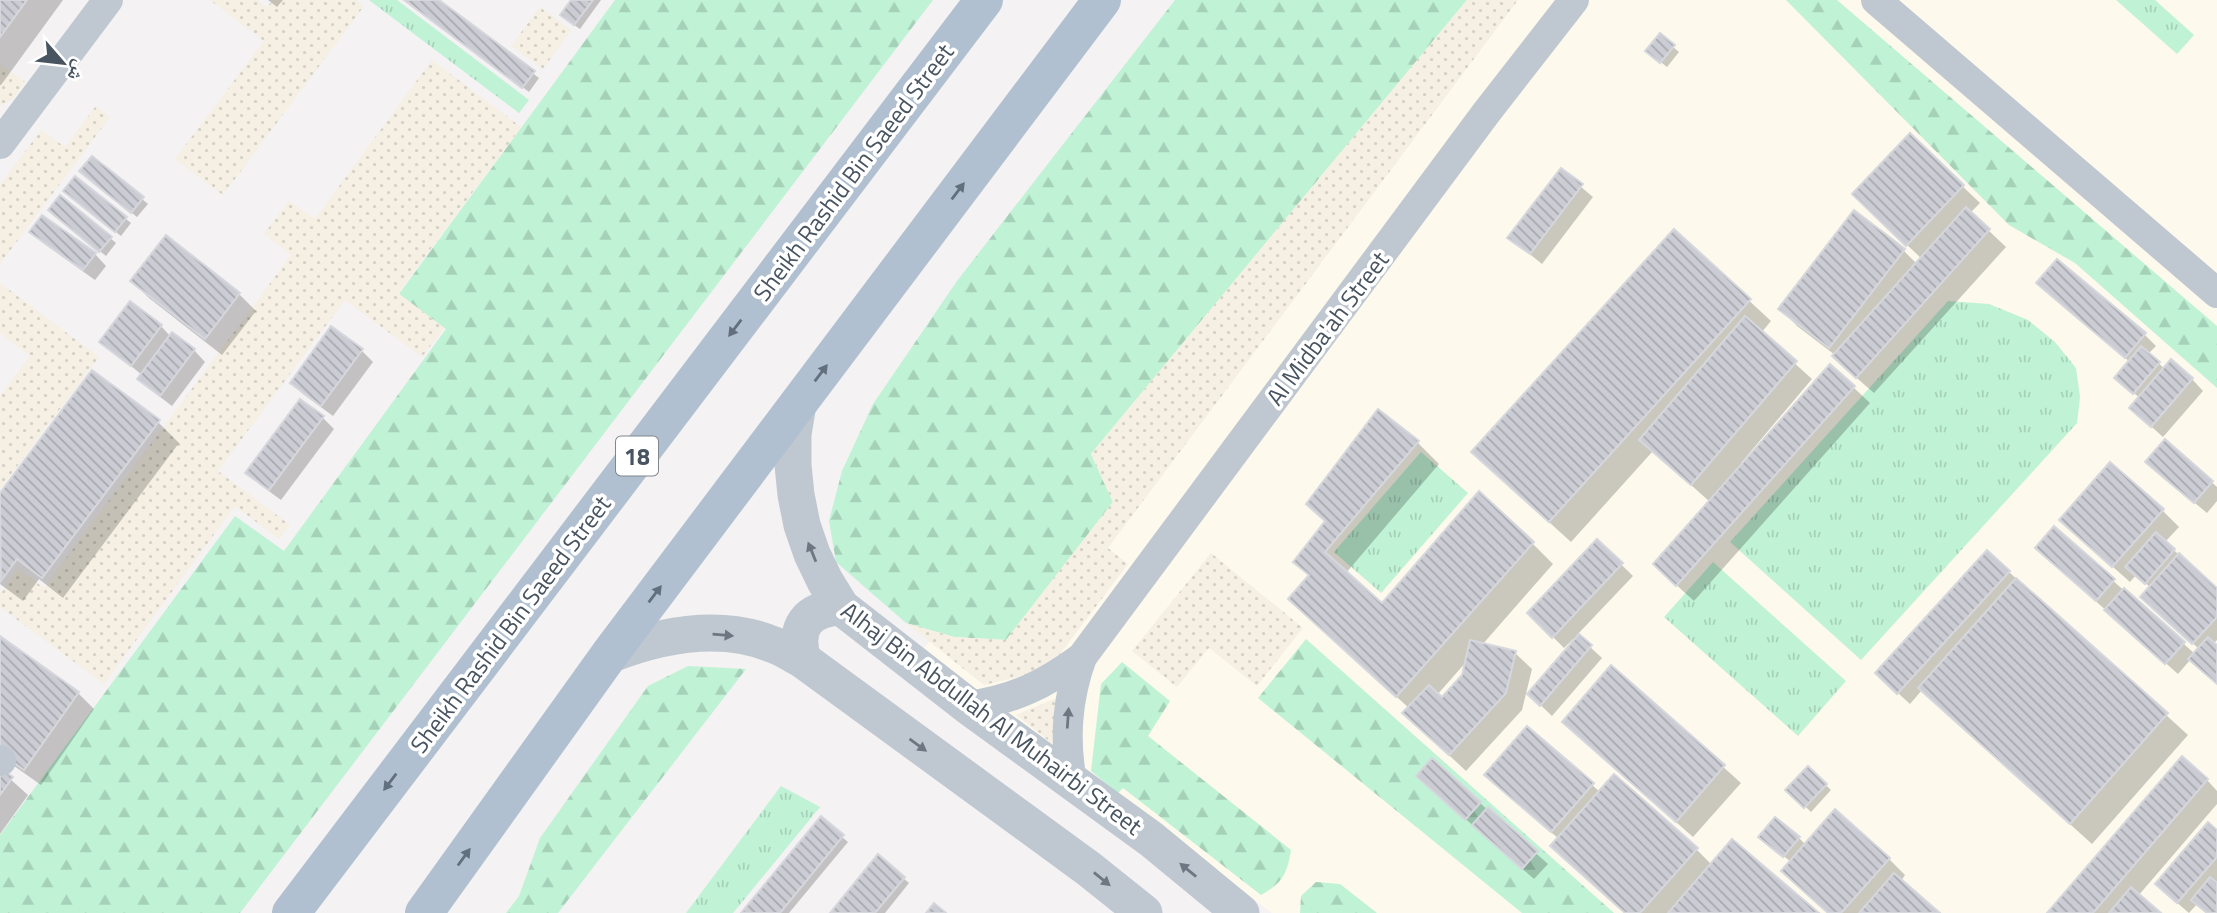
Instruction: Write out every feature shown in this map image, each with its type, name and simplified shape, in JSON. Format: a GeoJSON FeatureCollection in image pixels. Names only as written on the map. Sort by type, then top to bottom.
{"type":"FeatureCollection","features":[{"type":"Feature","properties":{"kind":"main road","name":"Sheikh Rashid Bin Saeed Street"},"geometry":{"type":"LineString","coordinates":[[291,913],[984,0]]}},
{"type":"Feature","properties":{"kind":"main road"},"geometry":{"type":"LineString","coordinates":[[424,913],[609,655],[1102,0]]}},
{"type":"Feature","properties":{"kind":"street"},"geometry":{"type":"LineString","coordinates":[[0,144],[108,0]]}},
{"type":"Feature","properties":{"kind":"street","name":"Al Midba'ah Street"},"geometry":{"type":"LineString","coordinates":[[968,706],[1029,691],[1082,657],[1478,124],[1574,0]]}},
{"type":"Feature","properties":{"kind":"street"},"geometry":{"type":"LineString","coordinates":[[1876,0],[2217,293]]}},
{"type":"Feature","properties":{"kind":"street","name":"Alhaj Bin Abdullah Al Muhairbi Street"},"geometry":{"type":"LineString","coordinates":[[798,404],[793,434],[793,465],[802,525],[812,554],[841,607],[968,706],[1151,839],[1241,913]]}},
{"type":"Feature","properties":{"kind":"street"},"geometry":{"type":"LineString","coordinates":[[803,660],[798,646],[799,633],[805,621],[815,612],[841,607]]}},
{"type":"Feature","properties":{"kind":"street"},"geometry":{"type":"LineString","coordinates":[[609,655],[641,643],[674,636],[741,636],[774,644],[803,660],[1089,869],[1144,913]]}},
{"type":"Feature","properties":{"kind":"street","name":"Al Midba'ah Street"},"geometry":{"type":"LineString","coordinates":[[1072,782],[1068,761],[1067,719],[1070,697],[1082,657]]}},
{"type":"Feature","properties":{"kind":"shaded area"},"geometry":{"type":"Polygon","coordinates":[[[1405,0],[2217,0],[2217,913],[1272,913],[967,684],[924,648],[1063,471],[1405,0]]]}},
{"type":"Feature","properties":{"kind":"green space"},"geometry":{"type":"Polygon","coordinates":[[[369,0],[397,0],[529,100],[519,113],[369,0]]]}},
{"type":"Feature","properties":{"kind":"green space"},"geometry":{"type":"Polygon","coordinates":[[[615,0],[933,0],[240,913],[0,913],[0,835],[235,516],[284,551],[446,329],[399,294],[615,0]]]}},
{"type":"Feature","properties":{"kind":"green space"},"geometry":{"type":"Polygon","coordinates":[[[1175,0],[1467,0],[1091,454],[1113,502],[1006,640],[954,637],[906,623],[836,562],[829,521],[842,471],[873,404],[957,281],[1175,0]]]}},
{"type":"Feature","properties":{"kind":"green space"},"geometry":{"type":"Polygon","coordinates":[[[1786,0],[1837,0],[2217,326],[2217,388],[2075,263],[2009,225],[1786,0]]]}},
{"type":"Feature","properties":{"kind":"green space"},"geometry":{"type":"Polygon","coordinates":[[[2116,0],[2155,0],[2194,35],[2177,54],[2116,0]]]}},
{"type":"Feature","properties":{"kind":"green space"},"geometry":{"type":"Polygon","coordinates":[[[1948,301],[1989,304],[2028,320],[2055,342],[2076,368],[2080,397],[2077,423],[1861,660],[1730,542],[1948,301]]]}},
{"type":"Feature","properties":{"kind":"green space"},"geometry":{"type":"Polygon","coordinates":[[[1421,452],[1468,493],[1381,593],[1334,552],[1421,452]]]}},
{"type":"Feature","properties":{"kind":"green space"},"geometry":{"type":"Polygon","coordinates":[[[1713,562],[1846,681],[1798,736],[1664,617],[1713,562]]]}},
{"type":"Feature","properties":{"kind":"green space"},"geometry":{"type":"Polygon","coordinates":[[[1306,639],[1614,913],[1522,913],[1258,698],[1306,639]]]}},
{"type":"Feature","properties":{"kind":"green space"},"geometry":{"type":"Polygon","coordinates":[[[1122,662],[1170,701],[1148,736],[1291,850],[1288,866],[1282,877],[1268,891],[1261,895],[1123,788],[1118,793],[1091,771],[1101,684],[1122,662]]]}},
{"type":"Feature","properties":{"kind":"green space"},"geometry":{"type":"Polygon","coordinates":[[[688,666],[746,669],[558,913],[506,913],[519,896],[540,838],[648,686],[688,666]]]}},
{"type":"Feature","properties":{"kind":"green space"},"geometry":{"type":"Polygon","coordinates":[[[781,786],[820,807],[733,913],[686,913],[781,786]]]}},
{"type":"Feature","properties":{"kind":"green space"},"geometry":{"type":"Polygon","coordinates":[[[1316,882],[1340,884],[1377,913],[1300,913],[1301,896],[1316,882]]]}},
{"type":"Feature","properties":{"kind":"sand"},"geometry":{"type":"Polygon","coordinates":[[[210,0],[257,0],[267,7],[273,0],[356,0],[364,6],[223,195],[175,159],[264,41],[210,0]]]}},
{"type":"Feature","properties":{"kind":"sand"},"geometry":{"type":"Polygon","coordinates":[[[1467,0],[1518,0],[1108,548],[1128,564],[1048,670],[984,685],[906,623],[954,637],[1006,640],[1113,502],[1091,454],[1467,0]]]}},
{"type":"Feature","properties":{"kind":"sand"},"geometry":{"type":"Polygon","coordinates":[[[540,7],[571,30],[543,69],[511,46],[540,7]]]}},
{"type":"Feature","properties":{"kind":"sand"},"geometry":{"type":"Polygon","coordinates":[[[432,60],[521,127],[398,293],[444,328],[422,357],[345,300],[218,471],[290,525],[279,539],[235,506],[104,684],[0,607],[0,591],[2,592],[18,569],[44,588],[291,255],[264,234],[289,201],[315,219],[432,60]]]}},
{"type":"Feature","properties":{"kind":"sand"},"geometry":{"type":"Polygon","coordinates":[[[0,64],[25,82],[13,99],[0,106],[0,64]]]}},
{"type":"Feature","properties":{"kind":"sand"},"geometry":{"type":"Polygon","coordinates":[[[96,106],[110,117],[0,264],[0,185],[41,130],[65,147],[96,106]]]}},
{"type":"Feature","properties":{"kind":"sand"},"geometry":{"type":"Polygon","coordinates":[[[0,283],[99,357],[0,489],[0,396],[30,356],[0,333],[0,283]]]}},
{"type":"Feature","properties":{"kind":"sand"},"geometry":{"type":"Polygon","coordinates":[[[1211,553],[1303,628],[1257,686],[1209,648],[1177,687],[1132,651],[1211,553]]]}},
{"type":"Feature","properties":{"kind":"sand"},"geometry":{"type":"Polygon","coordinates":[[[1061,696],[1058,748],[1016,715],[1061,696]]]}},
{"type":"Feature","properties":{"kind":"building"},"geometry":{"type":"Polygon","coordinates":[[[0,0],[27,0],[0,37],[0,0]]]}},
{"type":"Feature","properties":{"kind":"building"},"geometry":{"type":"Polygon","coordinates":[[[404,0],[439,0],[535,71],[522,88],[404,0]]]}},
{"type":"Feature","properties":{"kind":"building"},"geometry":{"type":"Polygon","coordinates":[[[571,0],[593,0],[574,25],[560,15],[571,0]]]}},
{"type":"Feature","properties":{"kind":"building"},"geometry":{"type":"Polygon","coordinates":[[[1660,33],[1675,45],[1660,63],[1645,51],[1660,33]]]}},
{"type":"Feature","properties":{"kind":"building"},"geometry":{"type":"Polygon","coordinates":[[[1910,133],[1964,185],[1906,246],[1852,194],[1910,133]]]}},
{"type":"Feature","properties":{"kind":"building"},"geometry":{"type":"Polygon","coordinates":[[[92,156],[144,197],[131,213],[79,171],[92,156]]]}},
{"type":"Feature","properties":{"kind":"building"},"geometry":{"type":"Polygon","coordinates":[[[1561,168],[1583,184],[1530,254],[1507,238],[1561,168]]]}},
{"type":"Feature","properties":{"kind":"building"},"geometry":{"type":"Polygon","coordinates":[[[75,176],[127,217],[115,232],[63,191],[75,176]]]}},
{"type":"Feature","properties":{"kind":"building"},"geometry":{"type":"Polygon","coordinates":[[[60,195],[112,237],[99,252],[48,210],[60,195]]]}},
{"type":"Feature","properties":{"kind":"building"},"geometry":{"type":"Polygon","coordinates":[[[1966,207],[1990,229],[1856,378],[1832,356],[1966,207]]]}},
{"type":"Feature","properties":{"kind":"building"},"geometry":{"type":"Polygon","coordinates":[[[1854,210],[1905,249],[1829,348],[1778,309],[1854,210]]]}},
{"type":"Feature","properties":{"kind":"building"},"geometry":{"type":"Polygon","coordinates":[[[42,215],[96,253],[83,270],[29,232],[42,215]]]}},
{"type":"Feature","properties":{"kind":"building"},"geometry":{"type":"Polygon","coordinates":[[[1674,229],[1751,299],[1549,522],[1471,452],[1674,229]]]}},
{"type":"Feature","properties":{"kind":"building"},"geometry":{"type":"Polygon","coordinates":[[[166,235],[240,293],[205,339],[130,281],[166,235]]]}},
{"type":"Feature","properties":{"kind":"building"},"geometry":{"type":"Polygon","coordinates":[[[2057,259],[2146,333],[2125,358],[2036,283],[2057,259]]]}},
{"type":"Feature","properties":{"kind":"building"},"geometry":{"type":"Polygon","coordinates":[[[130,301],[162,325],[131,366],[99,342],[130,301]]]}},
{"type":"Feature","properties":{"kind":"building"},"geometry":{"type":"Polygon","coordinates":[[[1745,316],[1797,361],[1691,485],[1639,440],[1745,316]]]}},
{"type":"Feature","properties":{"kind":"building"},"geometry":{"type":"Polygon","coordinates":[[[331,326],[363,349],[321,406],[290,383],[331,326]]]}},
{"type":"Feature","properties":{"kind":"building"},"geometry":{"type":"Polygon","coordinates":[[[172,332],[195,349],[160,396],[137,379],[172,332]]]}},
{"type":"Feature","properties":{"kind":"building"},"geometry":{"type":"Polygon","coordinates":[[[2141,346],[2160,362],[2133,394],[2114,378],[2141,346]]]}},
{"type":"Feature","properties":{"kind":"building"},"geometry":{"type":"Polygon","coordinates":[[[2171,359],[2193,378],[2151,427],[2129,408],[2171,359]]]}},
{"type":"Feature","properties":{"kind":"building"},"geometry":{"type":"Polygon","coordinates":[[[1830,364],[1855,386],[1676,586],[1653,564],[1830,364]]]}},
{"type":"Feature","properties":{"kind":"building"},"geometry":{"type":"Polygon","coordinates":[[[92,370],[160,420],[42,578],[17,559],[1,581],[0,493],[92,370]]]}},
{"type":"Feature","properties":{"kind":"building"},"geometry":{"type":"Polygon","coordinates":[[[300,399],[324,416],[269,490],[245,473],[300,399]]]}},
{"type":"Feature","properties":{"kind":"building"},"geometry":{"type":"Polygon","coordinates":[[[1378,409],[1419,441],[1325,552],[1382,603],[1479,491],[1534,542],[1396,697],[1288,599],[1309,575],[1293,562],[1325,521],[1306,504],[1378,409]]]}},
{"type":"Feature","properties":{"kind":"building"},"geometry":{"type":"Polygon","coordinates":[[[2165,439],[2213,481],[2194,503],[2145,462],[2165,439]]]}},
{"type":"Feature","properties":{"kind":"building"},"geometry":{"type":"Polygon","coordinates":[[[2110,462],[2164,509],[2112,567],[2059,520],[2110,462]]]}},
{"type":"Feature","properties":{"kind":"building"},"geometry":{"type":"Polygon","coordinates":[[[2054,526],[2115,579],[2096,601],[2035,548],[2054,526]]]}},
{"type":"Feature","properties":{"kind":"building"},"geometry":{"type":"Polygon","coordinates":[[[2156,532],[2175,549],[2145,584],[2125,567],[2156,532]]]}},
{"type":"Feature","properties":{"kind":"building"},"geometry":{"type":"Polygon","coordinates":[[[1597,539],[1623,563],[1552,638],[1527,613],[1597,539]]]}},
{"type":"Feature","properties":{"kind":"building"},"geometry":{"type":"Polygon","coordinates":[[[1987,550],[2010,571],[1897,694],[1875,673],[1987,550]]]}},
{"type":"Feature","properties":{"kind":"building"},"geometry":{"type":"Polygon","coordinates":[[[2179,553],[2217,588],[2217,617],[2192,644],[2140,597],[2179,553]]]}},
{"type":"Feature","properties":{"kind":"building"},"geometry":{"type":"Polygon","coordinates":[[[2016,578],[2168,713],[2070,824],[1918,688],[2016,578]]]}},
{"type":"Feature","properties":{"kind":"building"},"geometry":{"type":"Polygon","coordinates":[[[2124,588],[2185,642],[2165,664],[2104,610],[2124,588]]]}},
{"type":"Feature","properties":{"kind":"building"},"geometry":{"type":"Polygon","coordinates":[[[1579,634],[1592,645],[1540,706],[1527,694],[1579,634]]]}},
{"type":"Feature","properties":{"kind":"building"},"geometry":{"type":"Polygon","coordinates":[[[0,636],[79,692],[24,770],[0,753],[0,636]]]}},
{"type":"Feature","properties":{"kind":"building"},"geometry":{"type":"Polygon","coordinates":[[[2208,637],[2217,645],[2217,684],[2188,659],[2208,637]]]}},
{"type":"Feature","properties":{"kind":"building"},"geometry":{"type":"Polygon","coordinates":[[[1470,640],[1516,651],[1506,693],[1449,755],[1402,713],[1429,685],[1442,697],[1462,675],[1470,640]]]}},
{"type":"Feature","properties":{"kind":"building"},"geometry":{"type":"Polygon","coordinates":[[[1611,665],[1725,765],[1676,822],[1562,722],[1611,665]]]}},
{"type":"Feature","properties":{"kind":"building"},"geometry":{"type":"Polygon","coordinates":[[[1527,726],[1594,783],[1551,832],[1484,775],[1527,726]]]}},
{"type":"Feature","properties":{"kind":"building"},"geometry":{"type":"Polygon","coordinates":[[[2182,756],[2208,779],[2093,913],[2047,913],[2182,756]]]}},
{"type":"Feature","properties":{"kind":"building"},"geometry":{"type":"Polygon","coordinates":[[[1432,758],[1481,802],[1465,820],[1416,776],[1432,758]]]}},
{"type":"Feature","properties":{"kind":"building"},"geometry":{"type":"Polygon","coordinates":[[[1808,766],[1827,784],[1804,808],[1785,790],[1808,766]]]}},
{"type":"Feature","properties":{"kind":"building"},"geometry":{"type":"Polygon","coordinates":[[[0,768],[13,777],[0,795],[0,768]]]}},
{"type":"Feature","properties":{"kind":"building"},"geometry":{"type":"Polygon","coordinates":[[[1614,774],[1698,848],[1640,913],[1625,913],[1550,846],[1614,774]]]}},
{"type":"Feature","properties":{"kind":"building"},"geometry":{"type":"Polygon","coordinates":[[[1488,807],[1538,851],[1522,869],[1472,825],[1488,807]]]}},
{"type":"Feature","properties":{"kind":"building"},"geometry":{"type":"Polygon","coordinates":[[[1835,809],[1890,858],[1841,913],[1828,913],[1781,871],[1835,809]]]}},
{"type":"Feature","properties":{"kind":"building"},"geometry":{"type":"Polygon","coordinates":[[[821,816],[844,835],[780,913],[741,913],[821,816]]]}},
{"type":"Feature","properties":{"kind":"building"},"geometry":{"type":"Polygon","coordinates":[[[1775,817],[1800,837],[1783,857],[1758,837],[1775,817]]]}},
{"type":"Feature","properties":{"kind":"building"},"geometry":{"type":"Polygon","coordinates":[[[2208,822],[2217,830],[2217,857],[2177,903],[2155,884],[2208,822]]]}},
{"type":"Feature","properties":{"kind":"building"},"geometry":{"type":"Polygon","coordinates":[[[1732,839],[1819,913],[1668,913],[1732,839]]]}},
{"type":"Feature","properties":{"kind":"building"},"geometry":{"type":"Polygon","coordinates":[[[878,854],[905,877],[875,913],[830,913],[878,854]]]}},
{"type":"Feature","properties":{"kind":"building"},"geometry":{"type":"Polygon","coordinates":[[[1894,873],[1940,913],[1859,913],[1894,873]]]}},
{"type":"Feature","properties":{"kind":"building"},"geometry":{"type":"Polygon","coordinates":[[[2210,877],[2217,883],[2217,913],[2207,913],[2191,900],[2210,877]]]}},
{"type":"Feature","properties":{"kind":"building"},"geometry":{"type":"Polygon","coordinates":[[[2131,887],[2161,913],[2109,913],[2131,887]]]}},
{"type":"Feature","properties":{"kind":"building"},"geometry":{"type":"Polygon","coordinates":[[[934,903],[946,913],[926,913],[934,903]]]}}]}
